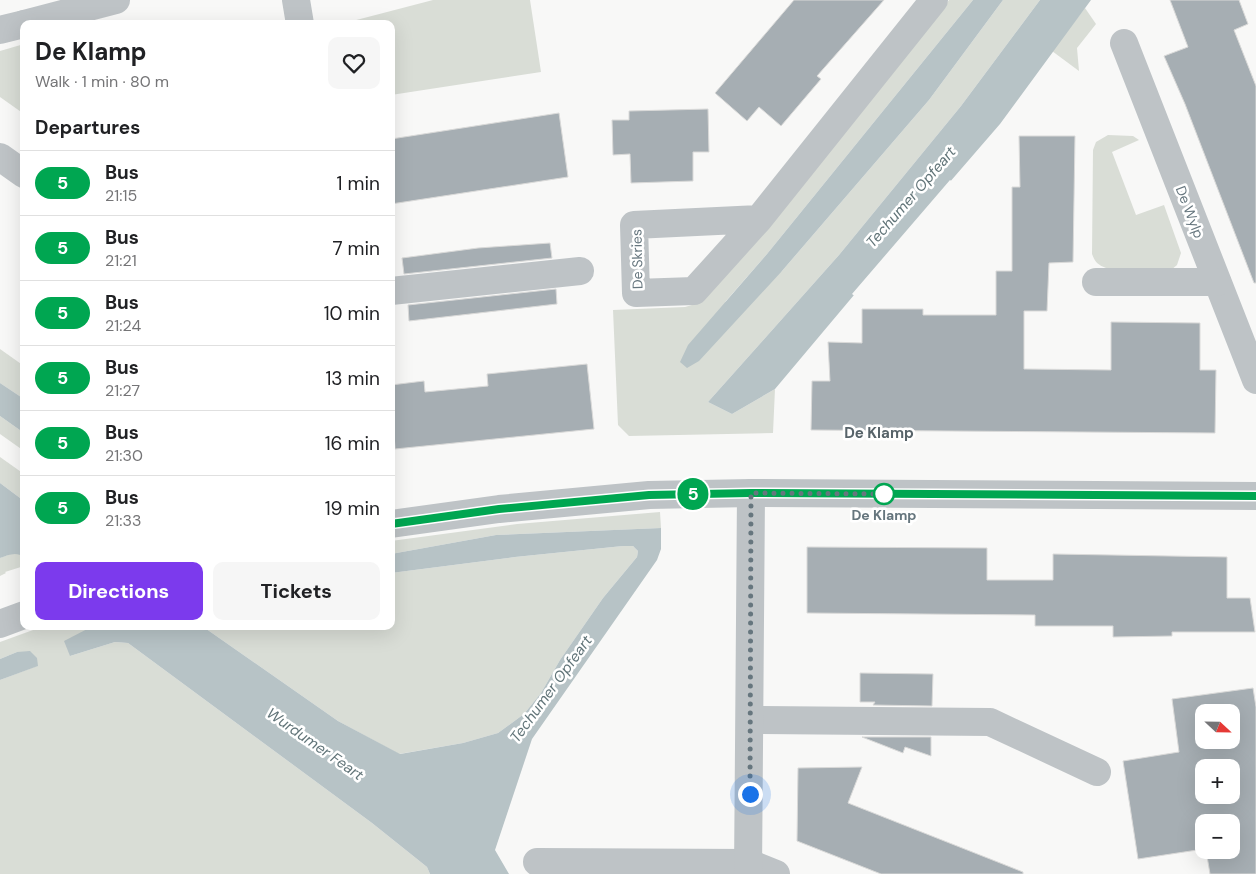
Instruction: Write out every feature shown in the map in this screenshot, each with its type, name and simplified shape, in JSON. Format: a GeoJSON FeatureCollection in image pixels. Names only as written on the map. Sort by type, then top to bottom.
{"type":"FeatureCollection","features":[{"type":"Feature","properties":{"kind":"street"},"geometry":{"type":"LineString","coordinates":[[57,20],[90,16],[116,0]]}},
{"type":"Feature","properties":{"kind":"street"},"geometry":{"type":"LineString","coordinates":[[296,0],[299,20]]}},
{"type":"Feature","properties":{"kind":"street","name":"De Skries"},"geometry":{"type":"LineString","coordinates":[[760,219],[634,224],[636,293],[694,291],[760,219],[934,0]]}},
{"type":"Feature","properties":{"kind":"street"},"geometry":{"type":"LineString","coordinates":[[0,30],[20,25]]}},
{"type":"Feature","properties":{"kind":"street","name":"De Wylp"},"geometry":{"type":"LineString","coordinates":[[1124,43],[1256,380]]}},
{"type":"Feature","properties":{"kind":"street"},"geometry":{"type":"LineString","coordinates":[[0,157],[20,171]]}},
{"type":"Feature","properties":{"kind":"street"},"geometry":{"type":"LineString","coordinates":[[395,291],[580,271]]}},
{"type":"Feature","properties":{"kind":"street"},"geometry":{"type":"LineString","coordinates":[[1096,282],[1217,282]]}},
{"type":"Feature","properties":{"kind":"street"},"geometry":{"type":"LineString","coordinates":[[748,869],[751,720],[751,493]]}},
{"type":"Feature","properties":{"kind":"street"},"geometry":{"type":"LineString","coordinates":[[395,523],[499,509],[649,495],[751,493],[1256,496]]}},
{"type":"Feature","properties":{"kind":"street"},"geometry":{"type":"LineString","coordinates":[[0,624],[20,616]]}},
{"type":"Feature","properties":{"kind":"street"},"geometry":{"type":"LineString","coordinates":[[751,720],[990,722],[1097,772]]}},
{"type":"Feature","properties":{"kind":"street"},"geometry":{"type":"LineString","coordinates":[[537,862],[748,869],[776,874]]}},
{"type":"Feature","properties":{"kind":"shaded area"},"geometry":{"type":"Polygon","coordinates":[[[433,0],[530,0],[541,72],[395,94],[395,20],[356,20],[433,0]]]}},
{"type":"Feature","properties":{"kind":"shaded area"},"geometry":{"type":"Polygon","coordinates":[[[949,0],[973,0],[767,254],[725,302],[782,271],[929,100],[1003,0],[1040,0],[961,106],[839,255],[708,402],[732,414],[775,389],[773,433],[629,436],[618,425],[613,310],[685,307],[699,303],[776,217],[949,0]]]}},
{"type":"Feature","properties":{"kind":"shaded area"},"geometry":{"type":"Polygon","coordinates":[[[1085,8],[1096,24],[1077,48],[1079,71],[1052,51],[1085,8]]]}},
{"type":"Feature","properties":{"kind":"shaded area"},"geometry":{"type":"Polygon","coordinates":[[[20,45],[20,111],[0,97],[0,51],[20,45]]]}},
{"type":"Feature","properties":{"kind":"shaded area"},"geometry":{"type":"Polygon","coordinates":[[[1108,135],[1133,136],[1139,140],[1112,152],[1136,215],[1164,205],[1181,253],[1177,265],[1171,270],[1106,268],[1097,263],[1093,257],[1093,150],[1096,142],[1108,135]]]}},
{"type":"Feature","properties":{"kind":"shaded area"},"geometry":{"type":"Polygon","coordinates":[[[0,349],[20,363],[20,396],[0,383],[0,349]]]}},
{"type":"Feature","properties":{"kind":"shaded area"},"geometry":{"type":"Polygon","coordinates":[[[0,416],[20,430],[20,448],[0,434],[0,416]]]}},
{"type":"Feature","properties":{"kind":"shaded area"},"geometry":{"type":"Polygon","coordinates":[[[0,457],[20,471],[20,498],[0,483],[0,457]]]}},
{"type":"Feature","properties":{"kind":"shaded area"},"geometry":{"type":"Polygon","coordinates":[[[660,512],[661,528],[496,535],[395,553],[395,540],[517,524],[660,512]]]}},
{"type":"Feature","properties":{"kind":"shaded area"},"geometry":{"type":"Polygon","coordinates":[[[623,546],[633,546],[638,551],[637,557],[603,598],[560,660],[541,693],[524,714],[498,733],[463,743],[399,754],[338,721],[208,630],[395,630],[395,572],[515,557],[623,546]]]}},
{"type":"Feature","properties":{"kind":"shaded area"},"geometry":{"type":"Polygon","coordinates":[[[10,554],[20,554],[20,567],[5,572],[0,576],[0,558],[10,554]]]}},
{"type":"Feature","properties":{"kind":"shaded area"},"geometry":{"type":"Polygon","coordinates":[[[33,630],[88,630],[70,656],[115,642],[128,643],[372,823],[427,867],[430,874],[0,874],[0,680],[37,666],[17,652],[0,659],[0,642],[33,630]]]}},
{"type":"Feature","properties":{"kind":"water"},"geometry":{"type":"Polygon","coordinates":[[[973,0],[1003,0],[929,100],[782,271],[699,361],[687,368],[680,362],[688,345],[767,254],[973,0]]]}},
{"type":"Feature","properties":{"kind":"water","name":"Techumer Opfeart"},"geometry":{"type":"Polygon","coordinates":[[[1040,0],[1091,0],[1000,124],[853,294],[775,389],[732,414],[708,402],[839,255],[961,106],[1040,0]]]}},
{"type":"Feature","properties":{"kind":"water"},"geometry":{"type":"Polygon","coordinates":[[[0,383],[20,396],[20,430],[0,416],[0,383]]]}},
{"type":"Feature","properties":{"kind":"water"},"geometry":{"type":"Polygon","coordinates":[[[0,483],[20,498],[20,555],[15,554],[0,558],[0,483]]]}},
{"type":"Feature","properties":{"kind":"water"},"geometry":{"type":"Polygon","coordinates":[[[661,528],[661,549],[657,560],[532,739],[495,850],[509,874],[430,874],[427,867],[372,823],[128,643],[115,642],[70,656],[64,641],[85,630],[208,630],[338,721],[400,754],[463,743],[498,733],[524,714],[541,693],[560,660],[603,598],[637,557],[638,551],[633,546],[623,546],[515,557],[395,572],[395,553],[496,535],[661,528]]]}},
{"type":"Feature","properties":{"kind":"water"},"geometry":{"type":"Polygon","coordinates":[[[30,651],[37,658],[38,666],[0,680],[0,659],[17,652],[30,651]]]}},
{"type":"Feature","properties":{"kind":"pier"},"geometry":{"type":"Polygon","coordinates":[[[950,180],[954,183],[950,183],[856,294],[856,297],[852,294],[950,180]]]}},
{"type":"Feature","properties":{"kind":"building"},"geometry":{"type":"Polygon","coordinates":[[[794,0],[884,0],[817,76],[821,79],[781,126],[759,107],[747,121],[715,93],[794,0]]]}},
{"type":"Feature","properties":{"kind":"building"},"geometry":{"type":"Polygon","coordinates":[[[1170,0],[1239,0],[1248,24],[1234,30],[1256,86],[1256,283],[1254,283],[1185,104],[1164,56],[1188,47],[1170,0]]]}},
{"type":"Feature","properties":{"kind":"building"},"geometry":{"type":"Polygon","coordinates":[[[708,109],[709,152],[693,152],[693,181],[631,183],[630,154],[613,155],[612,120],[629,120],[629,111],[708,109]]]}},
{"type":"Feature","properties":{"kind":"building"},"geometry":{"type":"Polygon","coordinates":[[[559,113],[568,177],[395,203],[395,138],[559,113]]]}},
{"type":"Feature","properties":{"kind":"building"},"geometry":{"type":"Polygon","coordinates":[[[1019,136],[1075,136],[1073,262],[1049,263],[1047,311],[1024,311],[1024,369],[1111,370],[1111,322],[1200,323],[1200,370],[1216,370],[1215,433],[811,430],[812,381],[830,381],[828,342],[862,343],[862,309],[923,309],[923,315],[996,315],[996,271],[1012,271],[1012,187],[1020,187],[1019,136]]]}},
{"type":"Feature","properties":{"kind":"building"},"geometry":{"type":"Polygon","coordinates":[[[550,243],[552,258],[404,274],[402,258],[478,248],[550,243]]]}},
{"type":"Feature","properties":{"kind":"building"},"geometry":{"type":"Polygon","coordinates":[[[556,289],[557,304],[409,321],[408,305],[556,289]]]}},
{"type":"Feature","properties":{"kind":"building"},"geometry":{"type":"Polygon","coordinates":[[[587,364],[594,429],[395,449],[395,385],[424,381],[425,392],[488,386],[487,374],[587,364]]]}},
{"type":"Feature","properties":{"kind":"building"},"geometry":{"type":"Polygon","coordinates":[[[807,547],[987,548],[987,580],[1053,580],[1053,554],[1227,557],[1227,598],[1250,598],[1255,632],[1172,632],[1172,636],[1113,637],[1113,626],[1035,626],[1035,615],[807,613],[807,547]]]}},
{"type":"Feature","properties":{"kind":"building"},"geometry":{"type":"Polygon","coordinates":[[[860,673],[933,674],[932,706],[873,705],[875,702],[860,702],[860,673]]]}},
{"type":"Feature","properties":{"kind":"building"},"geometry":{"type":"Polygon","coordinates":[[[1253,688],[1256,707],[1256,874],[1210,874],[1208,859],[1240,859],[1240,814],[1195,814],[1195,850],[1138,859],[1123,761],[1179,752],[1172,699],[1253,688]]]}},
{"type":"Feature","properties":{"kind":"building"},"geometry":{"type":"Polygon","coordinates":[[[862,737],[931,737],[931,756],[905,747],[903,753],[862,737]]]}},
{"type":"Feature","properties":{"kind":"building"},"geometry":{"type":"Polygon","coordinates":[[[862,767],[848,803],[1023,872],[1023,874],[881,874],[797,841],[798,768],[862,767]]]}},
{"type":"Feature","properties":{"kind":"bus line","name":"5"},"geometry":{"type":"LineString","coordinates":[[395,523],[499,509],[649,495],[751,493],[1256,496]]}},
{"type":"Feature","properties":{"kind":"place","name":"De Klamp"},"geometry":{"type":"Point","coordinates":[884,494]}},
{"type":"Feature","properties":{"kind":"district","name":"De Klamp"},"geometry":{"type":"Point","coordinates":[879,433]}},
{"type":"Feature","properties":{"kind":"route"},"geometry":{"type":"LineString","coordinates":[[750,794],[751,493],[884,494]]}},
{"type":"Feature","properties":{"kind":"water label","name":"Wurdumer Feart"},"geometry":{"type":"Point","coordinates":[315,744]}}]}
